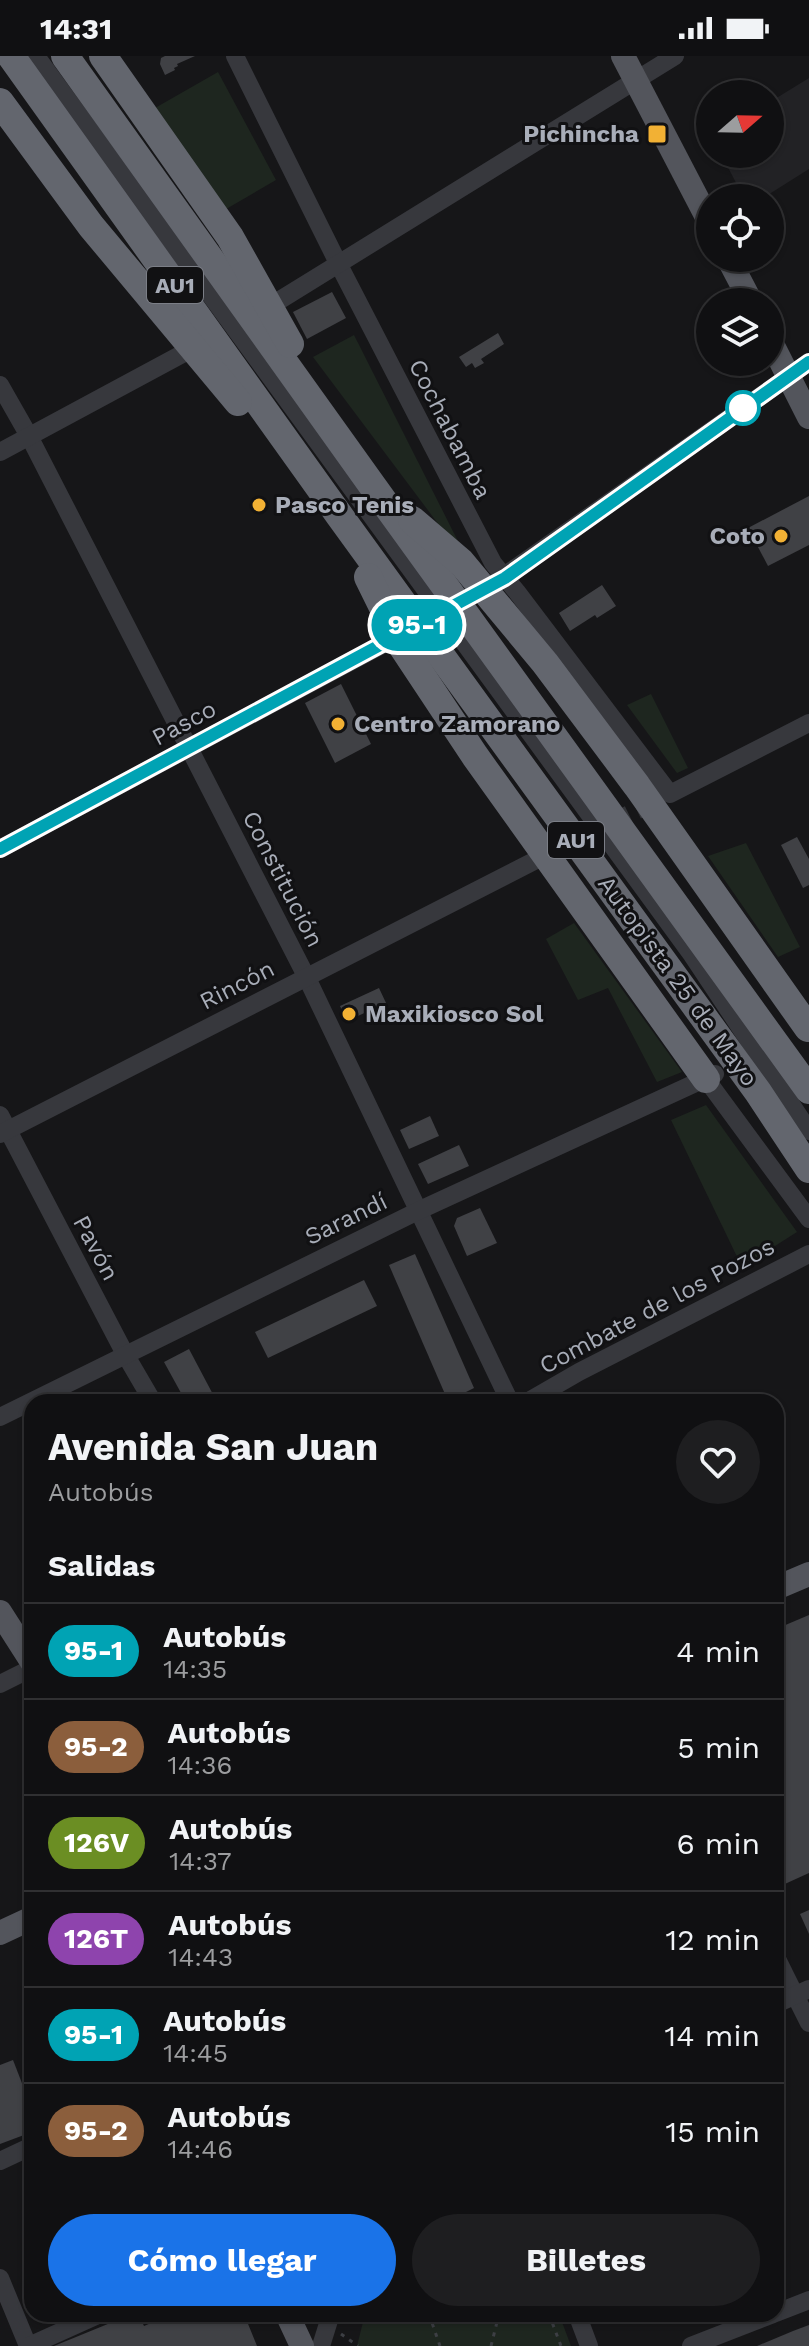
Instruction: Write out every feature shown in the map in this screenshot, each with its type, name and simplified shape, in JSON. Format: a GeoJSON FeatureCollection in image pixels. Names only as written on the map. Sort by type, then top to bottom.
{"type":"FeatureCollection","features":[{"type":"Feature","properties":{"kind":"highway","name":"Autopista 25 de Mayo"},"geometry":{"type":"LineString","coordinates":[[11,56],[758,1092],[809,1169]]}},
{"type":"Feature","properties":{"kind":"highway","name":"Autopista 25 de Mayo"},"geometry":{"type":"LineString","coordinates":[[65,56],[809,1091]]}},
{"type":"Feature","properties":{"kind":"highway"},"geometry":{"type":"LineString","coordinates":[[103,56],[230,237],[345,447]]}},
{"type":"Feature","properties":{"kind":"highway"},"geometry":{"type":"LineString","coordinates":[[0,102],[91,226],[205,364],[250,416],[310,474]]}},
{"type":"Feature","properties":{"kind":"highway"},"geometry":{"type":"LineString","coordinates":[[374,488],[461,562],[545,663],[637,786],[804,1025]]}},
{"type":"Feature","properties":{"kind":"highway"},"geometry":{"type":"LineString","coordinates":[[339,515],[402,646],[475,756],[580,903],[712,1076]]}},
{"type":"Feature","properties":{"kind":"main road"},"geometry":{"type":"LineString","coordinates":[[623,56],[696,196]]}},
{"type":"Feature","properties":{"kind":"main road"},"geometry":{"type":"LineString","coordinates":[[784,367],[809,417]]}},
{"type":"Feature","properties":{"kind":"main road"},"geometry":{"type":"LineString","coordinates":[[784,1585],[809,1574]]}},
{"type":"Feature","properties":{"kind":"main road"},"geometry":{"type":"LineString","coordinates":[[0,1612],[24,1650]]}},
{"type":"Feature","properties":{"kind":"main road"},"geometry":{"type":"LineString","coordinates":[[0,1933],[24,1922]]}},
{"type":"Feature","properties":{"kind":"main road"},"geometry":{"type":"LineString","coordinates":[[291,2322],[302,2346]]}},
{"type":"Feature","properties":{"kind":"street"},"geometry":{"type":"LineString","coordinates":[[36,56],[692,955],[809,1131]]}},
{"type":"Feature","properties":{"kind":"street","name":"Cochabamba"},"geometry":{"type":"LineString","coordinates":[[235,56],[493,563],[498,581],[670,794],[809,723]]}},
{"type":"Feature","properties":{"kind":"street"},"geometry":{"type":"LineString","coordinates":[[280,300],[675,56]]}},
{"type":"Feature","properties":{"kind":"street"},"geometry":{"type":"LineString","coordinates":[[0,452],[184,353]]}},
{"type":"Feature","properties":{"kind":"street"},"geometry":{"type":"LineString","coordinates":[[498,581],[809,362]]}},
{"type":"Feature","properties":{"kind":"street","name":"Constitución"},"geometry":{"type":"LineString","coordinates":[[0,385],[306,976],[506,1394]]}},
{"type":"Feature","properties":{"kind":"street","name":"Pasco"},"geometry":{"type":"LineString","coordinates":[[0,849],[391,640]]}},
{"type":"Feature","properties":{"kind":"street","name":"Rincón"},"geometry":{"type":"LineString","coordinates":[[3,1126],[540,858]]}},
{"type":"Feature","properties":{"kind":"street"},"geometry":{"type":"LineString","coordinates":[[692,955],[809,1091]]}},
{"type":"Feature","properties":{"kind":"street"},"geometry":{"type":"LineString","coordinates":[[712,1076],[809,1219]]}},
{"type":"Feature","properties":{"kind":"street","name":"Sarandí"},"geometry":{"type":"LineString","coordinates":[[46,1394],[420,1210],[712,1076]]}},
{"type":"Feature","properties":{"kind":"street","name":"Pavón"},"geometry":{"type":"LineString","coordinates":[[3,1126],[148,1394]]}},
{"type":"Feature","properties":{"kind":"street","name":"Combate de los Pozos"},"geometry":{"type":"LineString","coordinates":[[541,1394],[809,1254]]}},
{"type":"Feature","properties":{"kind":"street","name":"Sarandí"},"geometry":{"type":"LineString","coordinates":[[0,1417],[24,1405]]}},
{"type":"Feature","properties":{"kind":"street"},"geometry":{"type":"LineString","coordinates":[[0,1684],[24,1672]]}},
{"type":"Feature","properties":{"kind":"street"},"geometry":{"type":"LineString","coordinates":[[784,1968],[802,1992],[809,2023]]}},
{"type":"Feature","properties":{"kind":"street"},"geometry":{"type":"LineString","coordinates":[[0,2161],[24,2150]]}},
{"type":"Feature","properties":{"kind":"street"},"geometry":{"type":"LineString","coordinates":[[0,2278],[29,2346],[82,2322]]}},
{"type":"Feature","properties":{"kind":"street"},"geometry":{"type":"LineString","coordinates":[[784,2310],[809,2300]]}},
{"type":"Feature","properties":{"kind":"street"},"geometry":{"type":"LineString","coordinates":[[321,2346],[333,2322]]}},
{"type":"Feature","properties":{"kind":"street"},"geometry":{"type":"LineString","coordinates":[[580,2322],[589,2346]]}},
{"type":"Feature","properties":{"kind":"street"},"geometry":{"type":"LineString","coordinates":[[691,2346],[752,2322]]}},
{"type":"Feature","properties":{"kind":"path"},"geometry":{"type":"LineString","coordinates":[[333,2322],[358,2346]]}},
{"type":"Feature","properties":{"kind":"path"},"geometry":{"type":"LineString","coordinates":[[432,2322],[440,2346]]}},
{"type":"Feature","properties":{"kind":"path"},"geometry":{"type":"LineString","coordinates":[[491,2346],[497,2322]]}},
{"type":"Feature","properties":{"kind":"path"},"geometry":{"type":"LineString","coordinates":[[552,2322],[561,2346]]}},
{"type":"Feature","properties":{"kind":"shaded area"},"geometry":{"type":"Polygon","coordinates":[[[218,72],[276,180],[221,212],[155,108],[218,72]]]}},
{"type":"Feature","properties":{"kind":"shaded area"},"geometry":{"type":"Polygon","coordinates":[[[809,78],[809,169],[784,185],[737,184],[728,168],[784,168],[784,93],[809,78]]]}},
{"type":"Feature","properties":{"kind":"shaded area"},"geometry":{"type":"Polygon","coordinates":[[[354,335],[472,569],[313,357],[354,335]]]}},
{"type":"Feature","properties":{"kind":"shaded area"},"geometry":{"type":"Polygon","coordinates":[[[651,694],[688,768],[677,773],[627,705],[651,694]]]}},
{"type":"Feature","properties":{"kind":"shaded area"},"geometry":{"type":"Polygon","coordinates":[[[746,843],[800,947],[778,957],[708,856],[746,843]]]}},
{"type":"Feature","properties":{"kind":"shaded area"},"geometry":{"type":"Polygon","coordinates":[[[574,923],[682,1072],[657,1082],[608,988],[578,1000],[546,939],[574,923]]]}},
{"type":"Feature","properties":{"kind":"shaded area"},"geometry":{"type":"Polygon","coordinates":[[[706,1105],[797,1232],[742,1267],[671,1120],[706,1105]]]}},
{"type":"Feature","properties":{"kind":"shaded area"},"geometry":{"type":"Polygon","coordinates":[[[363,2322],[562,2322],[571,2346],[357,2346],[363,2322]]]}},
{"type":"Feature","properties":{"kind":"building"},"geometry":{"type":"Polygon","coordinates":[[[165,56],[195,56],[177,64],[175,70],[165,75],[160,64],[165,56]]]}},
{"type":"Feature","properties":{"kind":"building"},"geometry":{"type":"Polygon","coordinates":[[[332,292],[346,318],[307,339],[293,312],[332,292]]]}},
{"type":"Feature","properties":{"kind":"building"},"geometry":{"type":"Polygon","coordinates":[[[498,333],[504,344],[481,359],[484,363],[475,368],[472,363],[466,367],[459,357],[498,333]]]}},
{"type":"Feature","properties":{"kind":"building","name":"Coto"},"geometry":{"type":"Polygon","coordinates":[[[809,496],[809,545],[768,566],[748,528],[809,496]]]}},
{"type":"Feature","properties":{"kind":"building"},"geometry":{"type":"Polygon","coordinates":[[[602,585],[616,606],[570,631],[559,613],[602,585]]]}},
{"type":"Feature","properties":{"kind":"building","name":"Centro Zamorano"},"geometry":{"type":"Polygon","coordinates":[[[341,684],[371,744],[335,763],[305,703],[341,684]]]}},
{"type":"Feature","properties":{"kind":"building"},"geometry":{"type":"Polygon","coordinates":[[[797,837],[809,859],[809,885],[803,888],[781,845],[797,837]]]}},
{"type":"Feature","properties":{"kind":"building"},"geometry":{"type":"Polygon","coordinates":[[[379,988],[386,1003],[347,1021],[340,1006],[379,988]]]}},
{"type":"Feature","properties":{"kind":"building"},"geometry":{"type":"Polygon","coordinates":[[[430,1116],[439,1136],[409,1149],[400,1130],[430,1116]]]}},
{"type":"Feature","properties":{"kind":"building"},"geometry":{"type":"Polygon","coordinates":[[[459,1145],[469,1166],[428,1184],[418,1164],[459,1145]]]}},
{"type":"Feature","properties":{"kind":"building"},"geometry":{"type":"Polygon","coordinates":[[[480,1208],[497,1243],[467,1256],[454,1226],[457,1218],[480,1208]]]}},
{"type":"Feature","properties":{"kind":"building"},"geometry":{"type":"Polygon","coordinates":[[[415,1254],[474,1388],[462,1394],[445,1394],[389,1265],[415,1254]]]}},
{"type":"Feature","properties":{"kind":"building"},"geometry":{"type":"Polygon","coordinates":[[[364,1280],[377,1306],[268,1358],[255,1332],[364,1280]]]}},
{"type":"Feature","properties":{"kind":"building"},"geometry":{"type":"Polygon","coordinates":[[[189,1349],[213,1394],[182,1394],[164,1362],[189,1349]]]}},
{"type":"Feature","properties":{"kind":"building"},"geometry":{"type":"Polygon","coordinates":[[[809,1615],[809,1873],[784,1884],[784,1626],[809,1615]]]}},
{"type":"Feature","properties":{"kind":"building"},"geometry":{"type":"Polygon","coordinates":[[[809,1910],[809,1934],[800,1914],[809,1910]]]}},
{"type":"Feature","properties":{"kind":"building"},"geometry":{"type":"Polygon","coordinates":[[[13,2060],[24,2088],[24,2135],[0,2144],[0,2065],[13,2060]]]}},
{"type":"Feature","properties":{"kind":"building"},"geometry":{"type":"Polygon","coordinates":[[[113,2322],[142,2322],[144,2326],[153,2322],[247,2322],[257,2346],[54,2346],[113,2322]]]}},
{"type":"Feature","properties":{"kind":"building"},"geometry":{"type":"Polygon","coordinates":[[[809,2325],[809,2346],[757,2346],[793,2331],[809,2325]]]}},
{"type":"Feature","properties":{"kind":"tunnel"},"geometry":{"type":"LineString","coordinates":[[540,858],[656,801]]}},
{"type":"Feature","properties":{"kind":"bus line","name":"95-1"},"geometry":{"type":"LineString","coordinates":[[0,849],[505,578],[809,362]]}},
{"type":"Feature","properties":{"kind":"place","name":"Pichincha"},"geometry":{"type":"Point","coordinates":[657,134]}},
{"type":"Feature","properties":{"kind":"place","name":"Pasco Tenis"},"geometry":{"type":"Point","coordinates":[259,505]}},
{"type":"Feature","properties":{"kind":"place","name":"Coto"},"geometry":{"type":"Point","coordinates":[781,536]}},
{"type":"Feature","properties":{"kind":"place","name":"Centro Zamorano"},"geometry":{"type":"Point","coordinates":[338,724]}},
{"type":"Feature","properties":{"kind":"place","name":"Maxikiosco Sol"},"geometry":{"type":"Point","coordinates":[349,1014]}}]}
